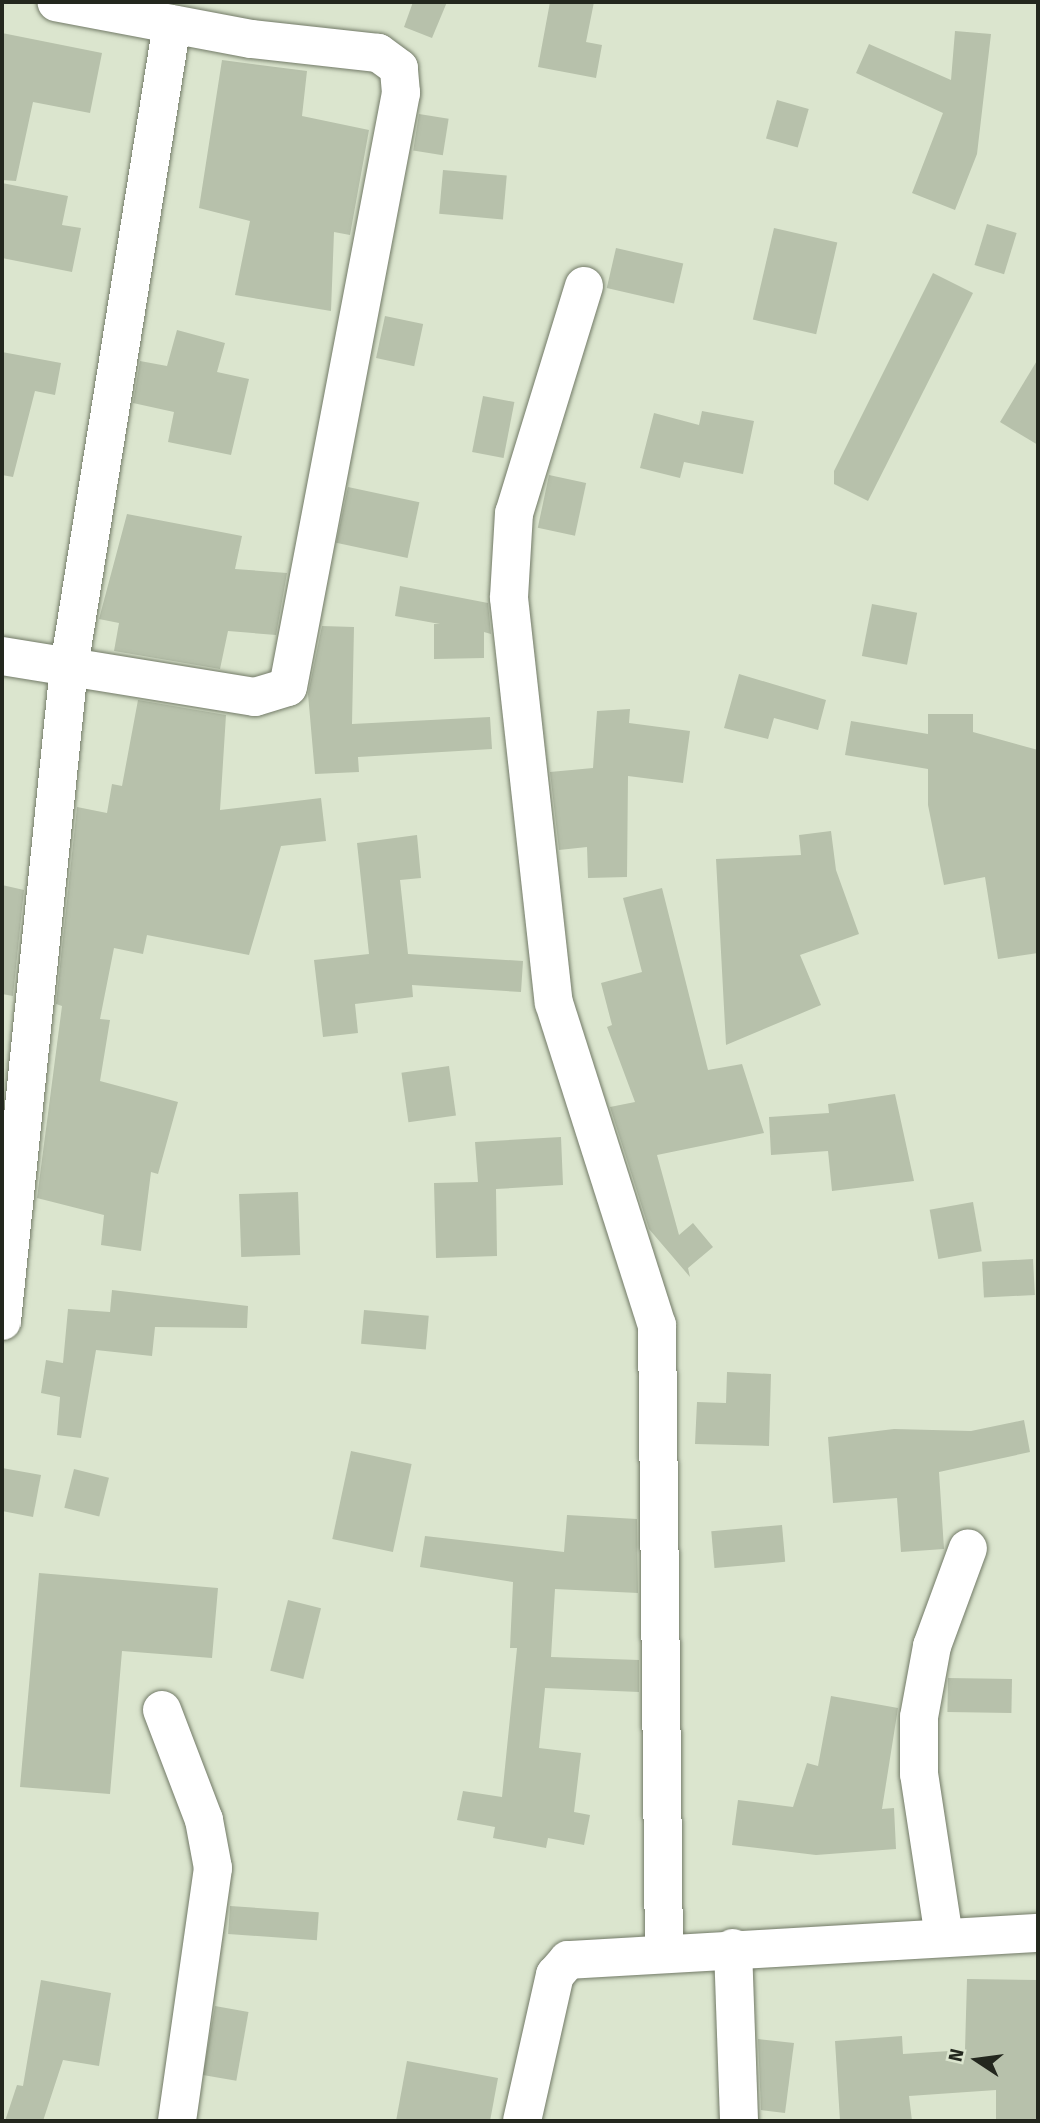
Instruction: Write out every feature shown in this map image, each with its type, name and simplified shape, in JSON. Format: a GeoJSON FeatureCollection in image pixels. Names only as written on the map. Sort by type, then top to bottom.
{"type":"FeatureCollection","features":[{"type":"Feature","properties":{"kind":"street"},"geometry":{"type":"LineString","coordinates":[[2,656],[255,697],[288,687],[401,93],[398,68],[378,53],[172,24],[56,2]]}},
{"type":"Feature","properties":{"kind":"street"},"geometry":{"type":"LineString","coordinates":[[2,1321],[69,667],[172,24]]}},
{"type":"Feature","properties":{"kind":"street"},"geometry":{"type":"LineString","coordinates":[[584,286],[514,513],[509,598],[554,1003],[657,1325],[664,1952]]}},
{"type":"Feature","properties":{"kind":"street"},"geometry":{"type":"LineString","coordinates":[[944,1937],[919,1774],[919,1717],[932,1646],[968,1548]]}},
{"type":"Feature","properties":{"kind":"street"},"geometry":{"type":"LineString","coordinates":[[162,1710],[204,1820],[213,1868],[177,2121]]}},
{"type":"Feature","properties":{"kind":"street"},"geometry":{"type":"LineString","coordinates":[[522,2121],[555,1975],[568,1960],[733,1948],[1038,1933]]}},
{"type":"Feature","properties":{"kind":"street"},"geometry":{"type":"LineString","coordinates":[[733,1948],[739,2121]]}},
{"type":"Feature","properties":{"kind":"building"},"geometry":{"type":"Polygon","coordinates":[[[413,2],[447,2],[432,38],[404,27],[413,2]]]}},
{"type":"Feature","properties":{"kind":"building"},"geometry":{"type":"Polygon","coordinates":[[[550,2],[594,2],[586,42],[602,45],[596,78],[538,67],[550,2]]]}},
{"type":"Feature","properties":{"kind":"building"},"geometry":{"type":"Polygon","coordinates":[[[955,31],[991,34],[977,154],[955,210],[912,193],[943,113],[856,73],[869,44],[951,80],[955,31]]]}},
{"type":"Feature","properties":{"kind":"building"},"geometry":{"type":"Polygon","coordinates":[[[2,33],[102,53],[90,113],[33,102],[16,181],[2,180],[2,33]]]}},
{"type":"Feature","properties":{"kind":"building"},"geometry":{"type":"Polygon","coordinates":[[[222,60],[307,71],[302,116],[369,130],[350,235],[334,232],[331,311],[235,295],[250,221],[199,208],[222,60]]]}},
{"type":"Feature","properties":{"kind":"building"},"geometry":{"type":"Polygon","coordinates":[[[777,100],[809,109],[798,148],[766,138],[777,100]]]}},
{"type":"Feature","properties":{"kind":"building"},"geometry":{"type":"Polygon","coordinates":[[[419,114],[449,119],[443,155],[413,151],[419,114]]]}},
{"type":"Feature","properties":{"kind":"building"},"geometry":{"type":"Polygon","coordinates":[[[443,170],[507,176],[503,219],[439,214],[443,170]]]}},
{"type":"Feature","properties":{"kind":"building"},"geometry":{"type":"Polygon","coordinates":[[[2,183],[68,196],[62,225],[81,228],[72,272],[2,258],[2,183]]]}},
{"type":"Feature","properties":{"kind":"building"},"geometry":{"type":"Polygon","coordinates":[[[987,224],[1017,233],[1004,274],[974,265],[987,224]]]}},
{"type":"Feature","properties":{"kind":"building"},"geometry":{"type":"Polygon","coordinates":[[[774,228],[837,243],[816,334],[753,320],[774,228]]]}},
{"type":"Feature","properties":{"kind":"building"},"geometry":{"type":"Polygon","coordinates":[[[616,248],[683,264],[674,303],[607,288],[616,248]]]}},
{"type":"Feature","properties":{"kind":"building"},"geometry":{"type":"Polygon","coordinates":[[[933,273],[973,293],[868,501],[834,484],[834,471],[933,273]]]}},
{"type":"Feature","properties":{"kind":"building"},"geometry":{"type":"Polygon","coordinates":[[[385,316],[423,324],[414,366],[376,358],[385,316]]]}},
{"type":"Feature","properties":{"kind":"building"},"geometry":{"type":"Polygon","coordinates":[[[177,330],[225,343],[217,372],[249,379],[231,455],[168,442],[174,412],[133,403],[140,361],[167,366],[177,330]]]}},
{"type":"Feature","properties":{"kind":"building"},"geometry":{"type":"Polygon","coordinates":[[[2,352],[61,363],[55,395],[35,391],[13,477],[2,475],[2,352]]]}},
{"type":"Feature","properties":{"kind":"building"},"geometry":{"type":"Polygon","coordinates":[[[1038,359],[1038,445],[1000,422],[1038,359]]]}},
{"type":"Feature","properties":{"kind":"building"},"geometry":{"type":"Polygon","coordinates":[[[483,396],[514,402],[504,458],[472,452],[483,396]]]}},
{"type":"Feature","properties":{"kind":"building"},"geometry":{"type":"Polygon","coordinates":[[[702,411],[754,421],[743,474],[684,462],[680,478],[640,468],[654,413],[699,425],[702,411]]]}},
{"type":"Feature","properties":{"kind":"building"},"geometry":{"type":"Polygon","coordinates":[[[549,475],[586,483],[575,536],[538,528],[549,475]]]}},
{"type":"Feature","properties":{"kind":"building"},"geometry":{"type":"Polygon","coordinates":[[[348,487],[419,502],[408,558],[336,543],[348,487]]]}},
{"type":"Feature","properties":{"kind":"building"},"geometry":{"type":"Polygon","coordinates":[[[127,514],[242,536],[235,569],[287,573],[276,635],[228,631],[220,669],[114,651],[119,623],[99,619],[127,514]]]}},
{"type":"Feature","properties":{"kind":"building"},"geometry":{"type":"Polygon","coordinates":[[[400,586],[488,603],[491,634],[484,632],[484,658],[434,659],[434,624],[440,624],[395,616],[400,586]]]}},
{"type":"Feature","properties":{"kind":"building"},"geometry":{"type":"Polygon","coordinates":[[[872,604],[917,613],[907,665],[862,656],[872,604]]]}},
{"type":"Feature","properties":{"kind":"building"},"geometry":{"type":"Polygon","coordinates":[[[322,626],[354,627],[352,724],[490,717],[492,749],[358,757],[359,772],[315,774],[308,694],[322,626]]]}},
{"type":"Feature","properties":{"kind":"building"},"geometry":{"type":"Polygon","coordinates":[[[739,674],[826,700],[818,730],[774,718],[768,739],[724,728],[739,674]]]}},
{"type":"Feature","properties":{"kind":"building"},"geometry":{"type":"Polygon","coordinates":[[[138,700],[226,715],[220,810],[321,798],[326,841],[281,846],[249,955],[147,935],[143,954],[114,948],[100,1019],[110,1020],[100,1081],[178,1102],[158,1174],[151,1172],[141,1251],[101,1245],[104,1215],[37,1198],[62,1006],[56,1004],[77,807],[107,813],[112,784],[122,786],[138,700]]]}},
{"type":"Feature","properties":{"kind":"building"},"geometry":{"type":"Polygon","coordinates":[[[630,709],[629,723],[690,731],[683,783],[628,776],[627,877],[588,878],[587,847],[559,850],[550,772],[593,768],[597,711],[630,709]]]}},
{"type":"Feature","properties":{"kind":"building"},"geometry":{"type":"Polygon","coordinates":[[[928,714],[973,714],[973,732],[1038,750],[1038,953],[998,959],[985,877],[944,885],[928,805],[928,769],[845,755],[851,721],[928,734],[928,714]]]}},
{"type":"Feature","properties":{"kind":"building"},"geometry":{"type":"Polygon","coordinates":[[[831,831],[836,870],[859,934],[800,955],[821,1005],[726,1045],[716,859],[801,855],[799,835],[831,831]]]}},
{"type":"Feature","properties":{"kind":"building"},"geometry":{"type":"Polygon","coordinates":[[[417,835],[421,878],[400,880],[408,954],[523,961],[521,992],[412,985],[413,997],[355,1004],[358,1033],[323,1037],[314,960],[369,954],[357,843],[417,835]]]}},
{"type":"Feature","properties":{"kind":"building"},"geometry":{"type":"Polygon","coordinates":[[[2,885],[24,890],[13,996],[2,994],[2,885]]]}},
{"type":"Feature","properties":{"kind":"building"},"geometry":{"type":"Polygon","coordinates":[[[662,888],[708,1070],[742,1064],[764,1133],[657,1155],[679,1235],[693,1223],[713,1247],[688,1268],[690,1277],[649,1229],[610,1107],[635,1102],[607,1027],[612,1025],[601,983],[642,972],[623,898],[662,888]]]}},
{"type":"Feature","properties":{"kind":"building"},"geometry":{"type":"Polygon","coordinates":[[[449,1066],[456,1116],[408,1122],[401,1073],[449,1066]]]}},
{"type":"Feature","properties":{"kind":"building"},"geometry":{"type":"Polygon","coordinates":[[[895,1094],[914,1181],[832,1191],[828,1151],[771,1155],[769,1117],[829,1113],[828,1104],[895,1094]]]}},
{"type":"Feature","properties":{"kind":"building"},"geometry":{"type":"Polygon","coordinates":[[[561,1137],[563,1185],[496,1189],[497,1256],[436,1258],[434,1183],[478,1182],[475,1142],[561,1137]]]}},
{"type":"Feature","properties":{"kind":"building"},"geometry":{"type":"Polygon","coordinates":[[[298,1192],[300,1255],[241,1257],[239,1194],[298,1192]]]}},
{"type":"Feature","properties":{"kind":"building"},"geometry":{"type":"Polygon","coordinates":[[[973,1202],[982,1251],[938,1259],[930,1210],[973,1202]]]}},
{"type":"Feature","properties":{"kind":"building"},"geometry":{"type":"Polygon","coordinates":[[[1033,1259],[1035,1295],[984,1298],[982,1262],[1033,1259]]]}},
{"type":"Feature","properties":{"kind":"building"},"geometry":{"type":"Polygon","coordinates":[[[112,1290],[248,1306],[247,1328],[155,1327],[152,1356],[96,1350],[81,1438],[57,1435],[60,1397],[41,1393],[46,1360],[63,1363],[68,1309],[110,1312],[112,1290]]]}},
{"type":"Feature","properties":{"kind":"building"},"geometry":{"type":"Polygon","coordinates":[[[364,1310],[429,1316],[426,1350],[361,1344],[364,1310]]]}},
{"type":"Feature","properties":{"kind":"building"},"geometry":{"type":"Polygon","coordinates":[[[727,1372],[771,1374],[769,1446],[695,1444],[697,1402],[726,1403],[727,1372]]]}},
{"type":"Feature","properties":{"kind":"building"},"geometry":{"type":"Polygon","coordinates":[[[1024,1420],[1030,1452],[939,1472],[944,1549],[901,1552],[897,1498],[833,1503],[828,1437],[894,1429],[971,1431],[1024,1420]]]}},
{"type":"Feature","properties":{"kind":"building"},"geometry":{"type":"Polygon","coordinates":[[[351,1451],[412,1464],[393,1552],[332,1539],[351,1451]]]}},
{"type":"Feature","properties":{"kind":"building"},"geometry":{"type":"Polygon","coordinates":[[[2,1468],[41,1475],[33,1517],[2,1511],[2,1468]]]}},
{"type":"Feature","properties":{"kind":"building"},"geometry":{"type":"Polygon","coordinates":[[[74,1469],[109,1478],[99,1517],[64,1508],[74,1469]]]}},
{"type":"Feature","properties":{"kind":"building"},"geometry":{"type":"Polygon","coordinates":[[[567,1515],[637,1519],[638,1593],[555,1589],[551,1657],[639,1660],[639,1692],[545,1688],[539,1748],[581,1753],[574,1812],[590,1815],[584,1845],[548,1838],[546,1848],[493,1838],[495,1827],[457,1820],[463,1791],[502,1797],[517,1648],[510,1648],[513,1582],[420,1567],[425,1536],[564,1552],[567,1515]]]}},
{"type":"Feature","properties":{"kind":"building"},"geometry":{"type":"Polygon","coordinates":[[[782,1525],[785,1562],[714,1568],[711,1531],[782,1525]]]}},
{"type":"Feature","properties":{"kind":"building"},"geometry":{"type":"Polygon","coordinates":[[[39,1573],[218,1588],[212,1658],[122,1651],[110,1794],[20,1787],[39,1573]]]}},
{"type":"Feature","properties":{"kind":"building"},"geometry":{"type":"Polygon","coordinates":[[[288,1600],[321,1608],[303,1679],[270,1671],[288,1600]]]}},
{"type":"Feature","properties":{"kind":"building"},"geometry":{"type":"Polygon","coordinates":[[[948,1678],[1012,1679],[1011,1713],[947,1712],[948,1678]]]}},
{"type":"Feature","properties":{"kind":"building"},"geometry":{"type":"Polygon","coordinates":[[[831,1696],[898,1708],[882,1809],[894,1808],[896,1849],[816,1855],[732,1845],[738,1800],[793,1807],[807,1763],[818,1766],[831,1696]]]}},
{"type":"Feature","properties":{"kind":"building"},"geometry":{"type":"Polygon","coordinates":[[[230,1906],[319,1912],[317,1940],[228,1934],[230,1906]]]}},
{"type":"Feature","properties":{"kind":"building"},"geometry":{"type":"Polygon","coordinates":[[[967,1979],[1038,1980],[1038,2121],[996,2121],[996,2090],[909,2096],[912,2121],[840,2121],[835,2041],[902,2036],[903,2054],[965,2050],[967,1979]]]}},
{"type":"Feature","properties":{"kind":"building"},"geometry":{"type":"Polygon","coordinates":[[[41,1980],[111,1993],[99,2066],[63,2060],[43,2121],[5,2121],[17,2085],[23,2086],[41,1980]]]}},
{"type":"Feature","properties":{"kind":"building"},"geometry":{"type":"Polygon","coordinates":[[[215,2006],[248,2012],[236,2081],[203,2075],[215,2006]]]}},
{"type":"Feature","properties":{"kind":"building"},"geometry":{"type":"Polygon","coordinates":[[[758,2039],[794,2043],[785,2113],[761,2110],[758,2039]]]}},
{"type":"Feature","properties":{"kind":"building"},"geometry":{"type":"Polygon","coordinates":[[[407,2061],[498,2078],[490,2121],[396,2121],[407,2061]]]}}]}
